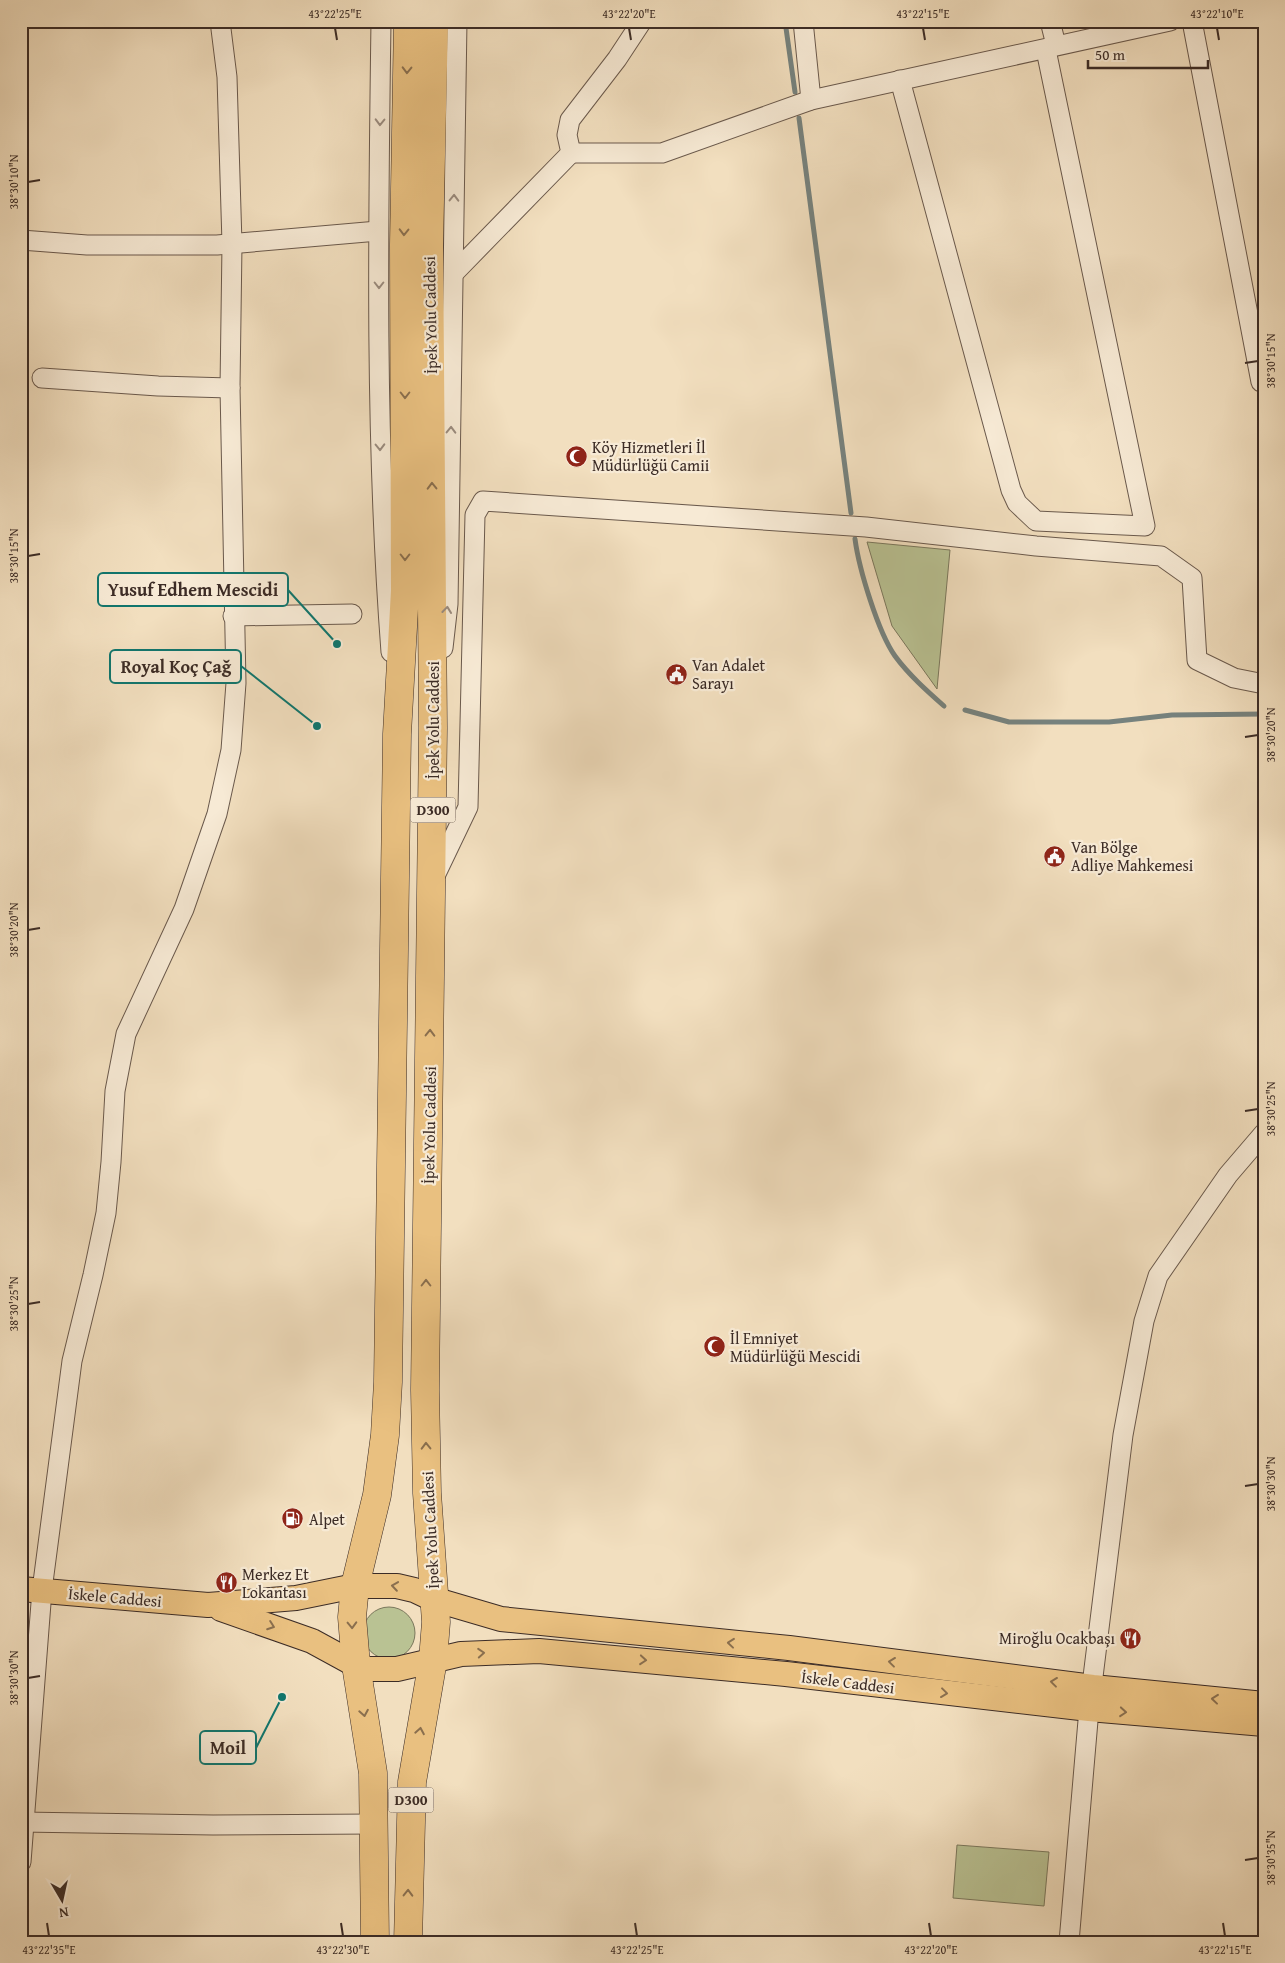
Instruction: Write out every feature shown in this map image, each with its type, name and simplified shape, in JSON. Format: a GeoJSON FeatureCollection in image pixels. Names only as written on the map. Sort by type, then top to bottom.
{"type":"FeatureCollection","features":[{"type":"Feature","properties":{"kind":"highway","name":"İpek Yolu Caddesi"},"geometry":{"type":"LineString","coordinates":[[355,1586],[378,1495],[388,1382],[397,734],[405,591],[404,244],[408,21]]}},
{"type":"Feature","properties":{"kind":"highway","name":"İpek Yolu Caddesi"},"geometry":{"type":"LineString","coordinates":[[433,1599],[427,1493],[425,1390],[434,728],[429,244],[434,21]]}},
{"type":"Feature","properties":{"kind":"highway"},"geometry":{"type":"LineString","coordinates":[[355,1586],[352,1617],[356,1664]]}},
{"type":"Feature","properties":{"kind":"highway"},"geometry":{"type":"LineString","coordinates":[[433,1599],[436,1622],[433,1660]]}},
{"type":"Feature","properties":{"kind":"highway","name":"D300"},"geometry":{"type":"LineString","coordinates":[[408,1942],[412,1782],[433,1660]]}},
{"type":"Feature","properties":{"kind":"highway","name":"D300"},"geometry":{"type":"LineString","coordinates":[[356,1664],[373,1773],[375,1942]]}},
{"type":"Feature","properties":{"kind":"main road"},"geometry":{"type":"LineString","coordinates":[[208,1605],[296,1598],[355,1586],[397,1586],[501,1620],[788,1648],[1091,1698],[1264,1704]]}},
{"type":"Feature","properties":{"kind":"main road","name":"İskele Caddesi"},"geometry":{"type":"LineString","coordinates":[[32,1589],[208,1605]]}},
{"type":"Feature","properties":{"kind":"main road"},"geometry":{"type":"LineString","coordinates":[[208,1605],[312,1641],[368,1669],[397,1669],[433,1660]]}},
{"type":"Feature","properties":{"kind":"main road","name":"İskele Caddesi"},"geometry":{"type":"LineString","coordinates":[[433,1660],[460,1654],[539,1651],[786,1674],[1091,1698],[1264,1724]]}},
{"type":"Feature","properties":{"kind":"street"},"geometry":{"type":"LineString","coordinates":[[21,1862],[32,1589],[72,1361],[106,1213],[115,1091],[126,1034],[184,908],[217,814],[231,750],[236,683],[236,634],[233,616],[230,388],[232,244],[227,78],[220,21]]}},
{"type":"Feature","properties":{"kind":"street"},"geometry":{"type":"LineString","coordinates":[[381,21],[378,231],[380,463],[384,556],[397,734]]}},
{"type":"Feature","properties":{"kind":"street"},"geometry":{"type":"LineString","coordinates":[[434,728],[448,604],[456,21]]}},
{"type":"Feature","properties":{"kind":"street"},"geometry":{"type":"LineString","coordinates":[[571,153],[567,134],[570,120],[618,59],[642,21]]}},
{"type":"Feature","properties":{"kind":"street"},"geometry":{"type":"LineString","coordinates":[[804,21],[811,100]]}},
{"type":"Feature","properties":{"kind":"street"},"geometry":{"type":"LineString","coordinates":[[900,80],[1011,490],[1017,503],[1036,522],[1145,526],[1051,47],[1050,21]]}},
{"type":"Feature","properties":{"kind":"street"},"geometry":{"type":"LineString","coordinates":[[454,273],[571,153],[662,154],[811,100],[1051,47],[1147,23],[1170,21]]}},
{"type":"Feature","properties":{"kind":"street"},"geometry":{"type":"LineString","coordinates":[[1192,21],[1261,382]]}},
{"type":"Feature","properties":{"kind":"street"},"geometry":{"type":"LineString","coordinates":[[21,240],[87,245],[232,244],[378,231]]}},
{"type":"Feature","properties":{"kind":"street"},"geometry":{"type":"LineString","coordinates":[[42,378],[158,386],[230,388]]}},
{"type":"Feature","properties":{"kind":"street"},"geometry":{"type":"LineString","coordinates":[[432,883],[468,807],[475,515],[482,501],[866,527],[1036,546],[1161,556],[1192,578],[1197,660],[1234,678],[1264,684]]}},
{"type":"Feature","properties":{"kind":"street"},"geometry":{"type":"LineString","coordinates":[[233,616],[352,614]]}},
{"type":"Feature","properties":{"kind":"street"},"geometry":{"type":"LineString","coordinates":[[1070,1942],[1091,1698],[1123,1436],[1144,1321],[1158,1276],[1228,1175],[1264,1133]]}},
{"type":"Feature","properties":{"kind":"street"},"geometry":{"type":"LineString","coordinates":[[23,1822],[212,1825],[375,1824]]}},
{"type":"Feature","properties":{"kind":"green space"},"geometry":{"type":"Polygon","coordinates":[[[867,542],[950,550],[937,689],[892,626],[867,542]]]}},
{"type":"Feature","properties":{"kind":"green space"},"geometry":{"type":"Polygon","coordinates":[[[384,1607],[394,1607],[408,1614],[415,1628],[415,1638],[408,1652],[394,1659],[384,1659],[374,1655],[367,1648],[363,1638],[363,1628],[367,1618],[374,1611],[384,1607]]]}},
{"type":"Feature","properties":{"kind":"green space"},"geometry":{"type":"Polygon","coordinates":[[[957,1845],[1049,1852],[1044,1906],[953,1898],[957,1845]]]}},
{"type":"Feature","properties":{"kind":"waterway"},"geometry":{"type":"LineString","coordinates":[[785,21],[795,92]]}},
{"type":"Feature","properties":{"kind":"waterway"},"geometry":{"type":"LineString","coordinates":[[799,118],[851,513]]}},
{"type":"Feature","properties":{"kind":"waterway"},"geometry":{"type":"LineString","coordinates":[[855,539],[870,600],[882,632],[895,656],[906,670],[944,706]]}},
{"type":"Feature","properties":{"kind":"waterway"},"geometry":{"type":"LineString","coordinates":[[965,710],[1009,722],[1109,722],[1172,715],[1264,714]]}},
{"type":"Feature","properties":{"kind":"place","name":"Köy Hizmetleri İl Müdürlüğü Camii"},"geometry":{"type":"Point","coordinates":[576,456]}},
{"type":"Feature","properties":{"kind":"place","name":"Yusuf Edhem Mescidi"},"geometry":{"type":"Point","coordinates":[337,644]}},
{"type":"Feature","properties":{"kind":"place","name":"Van Adalet Sarayı"},"geometry":{"type":"Point","coordinates":[676,674]}},
{"type":"Feature","properties":{"kind":"place","name":"Royal Koç Çağ"},"geometry":{"type":"Point","coordinates":[317,726]}},
{"type":"Feature","properties":{"kind":"place","name":"Van Bölge Adliye Mahkemesi"},"geometry":{"type":"Point","coordinates":[1055,856]}},
{"type":"Feature","properties":{"kind":"place","name":"İl Emniyet Müdürlüğü Mescidi"},"geometry":{"type":"Point","coordinates":[714,1347]}},
{"type":"Feature","properties":{"kind":"place","name":"Alpet"},"geometry":{"type":"Point","coordinates":[293,1519]}},
{"type":"Feature","properties":{"kind":"place","name":"Merkez Et Lokantası"},"geometry":{"type":"Point","coordinates":[226,1583]}},
{"type":"Feature","properties":{"kind":"place","name":"Miroğlu Ocakbaşı"},"geometry":{"type":"Point","coordinates":[1131,1638]}},
{"type":"Feature","properties":{"kind":"place","name":"Moil"},"geometry":{"type":"Point","coordinates":[282,1697]}}]}
